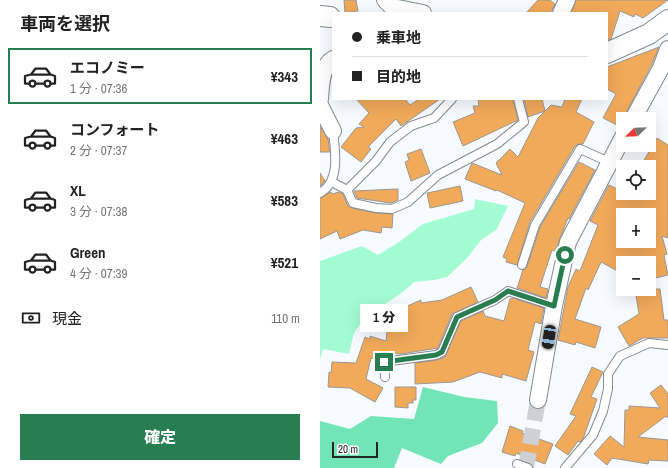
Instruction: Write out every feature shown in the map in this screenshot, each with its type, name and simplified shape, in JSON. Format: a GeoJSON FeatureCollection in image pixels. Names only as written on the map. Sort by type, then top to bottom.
{"type":"FeatureCollection","features":[{"type":"Feature","properties":{"kind":"street"},"geometry":{"type":"LineString","coordinates":[[561,12],[566,0]]}},
{"type":"Feature","properties":{"kind":"street"},"geometry":{"type":"LineString","coordinates":[[391,7],[418,12]]}},
{"type":"Feature","properties":{"kind":"street"},"geometry":{"type":"LineString","coordinates":[[608,53],[649,34],[668,20]]}},
{"type":"Feature","properties":{"kind":"street"},"geometry":{"type":"LineString","coordinates":[[638,112],[665,71],[668,49]]}},
{"type":"Feature","properties":{"kind":"street"},"geometry":{"type":"LineString","coordinates":[[320,99],[322,78],[329,61],[332,60]]}},
{"type":"Feature","properties":{"kind":"street"},"geometry":{"type":"LineString","coordinates":[[320,106],[333,131]]}},
{"type":"Feature","properties":{"kind":"street"},"geometry":{"type":"LineString","coordinates":[[538,400],[554,306],[568,242],[616,150]]}},
{"type":"Feature","properties":{"kind":"lane"},"geometry":{"type":"LineString","coordinates":[[347,190],[376,161],[390,142],[411,126],[434,118],[451,100]]}},
{"type":"Feature","properties":{"kind":"lane"},"geometry":{"type":"LineString","coordinates":[[332,182],[347,190],[353,203],[376,208],[392,209],[408,202],[438,176],[497,144],[524,122],[518,100]]}},
{"type":"Feature","properties":{"kind":"lane"},"geometry":{"type":"LineString","coordinates":[[320,193],[332,182],[336,158],[333,131]]}},
{"type":"Feature","properties":{"kind":"lane"},"geometry":{"type":"LineString","coordinates":[[522,265],[535,225],[580,149],[609,162]]}},
{"type":"Feature","properties":{"kind":"lane"},"geometry":{"type":"LineString","coordinates":[[385,377],[384,362],[436,355],[442,352],[457,317],[495,300],[508,291],[554,306]]}},
{"type":"Feature","properties":{"kind":"lane"},"geometry":{"type":"LineString","coordinates":[[565,468],[593,435],[603,411],[608,389],[608,374],[620,356],[649,343],[668,345]]}},
{"type":"Feature","properties":{"kind":"lane"},"geometry":{"type":"LineString","coordinates":[[517,464],[528,468]]}},
{"type":"Feature","properties":{"kind":"green space"},"geometry":{"type":"Polygon","coordinates":[[[475,199],[508,206],[496,230],[481,240],[468,257],[447,277],[414,282],[400,294],[376,310],[356,330],[349,354],[323,349],[320,359],[320,261],[362,246],[378,255],[399,242],[423,224],[474,209],[475,199]]]}},
{"type":"Feature","properties":{"kind":"green space"},"geometry":{"type":"Polygon","coordinates":[[[423,387],[464,397],[497,401],[498,423],[482,443],[448,456],[441,464],[402,448],[394,468],[320,468],[320,421],[350,429],[371,416],[414,419],[423,387]]]}},
{"type":"Feature","properties":{"kind":"building"},"geometry":{"type":"Polygon","coordinates":[[[344,0],[356,0],[358,11],[345,12],[344,0]]]}},
{"type":"Feature","properties":{"kind":"building"},"geometry":{"type":"Polygon","coordinates":[[[538,0],[550,0],[555,4],[551,12],[527,12],[538,0]]]}},
{"type":"Feature","properties":{"kind":"building"},"geometry":{"type":"Polygon","coordinates":[[[576,0],[668,0],[643,18],[635,14],[634,17],[620,11],[611,39],[608,40],[608,12],[571,12],[576,0]]]}},
{"type":"Feature","properties":{"kind":"building"},"geometry":{"type":"Polygon","coordinates":[[[659,47],[652,64],[626,112],[616,112],[616,124],[603,118],[616,94],[608,90],[608,67],[659,47]]]}},
{"type":"Feature","properties":{"kind":"building"},"geometry":{"type":"Polygon","coordinates":[[[357,100],[406,100],[410,105],[418,100],[439,100],[401,126],[396,119],[368,147],[371,149],[361,162],[341,147],[356,128],[364,127],[359,124],[369,113],[357,100]]]}},
{"type":"Feature","properties":{"kind":"building"},"geometry":{"type":"Polygon","coordinates":[[[478,100],[513,100],[518,120],[463,146],[453,122],[475,113],[473,106],[479,106],[478,100]]]}},
{"type":"Feature","properties":{"kind":"building"},"geometry":{"type":"Polygon","coordinates":[[[524,100],[542,100],[545,111],[528,117],[524,100]]]}},
{"type":"Feature","properties":{"kind":"building"},"geometry":{"type":"Polygon","coordinates":[[[565,100],[582,100],[576,112],[594,122],[583,144],[575,146],[530,222],[517,265],[506,262],[507,259],[503,257],[525,203],[497,190],[496,191],[465,179],[472,163],[502,175],[496,163],[510,149],[518,157],[538,118],[551,105],[562,107],[565,100]]]}},
{"type":"Feature","properties":{"kind":"building"},"geometry":{"type":"Polygon","coordinates":[[[320,126],[328,139],[330,152],[320,152],[320,126]]]}},
{"type":"Feature","properties":{"kind":"building"},"geometry":{"type":"Polygon","coordinates":[[[657,138],[668,145],[668,238],[662,236],[667,254],[664,255],[668,275],[656,278],[656,256],[616,256],[616,270],[601,262],[588,290],[586,288],[575,319],[601,327],[595,348],[576,342],[575,345],[558,340],[568,287],[576,269],[580,271],[598,225],[590,221],[609,185],[616,188],[616,200],[656,200],[656,160],[644,160],[649,152],[656,152],[657,138]]]}},
{"type":"Feature","properties":{"kind":"building"},"geometry":{"type":"Polygon","coordinates":[[[421,149],[430,173],[411,181],[405,162],[409,160],[407,154],[421,149]]]}},
{"type":"Feature","properties":{"kind":"building"},"geometry":{"type":"Polygon","coordinates":[[[579,162],[595,170],[569,219],[568,218],[555,251],[552,250],[540,287],[548,289],[546,298],[517,288],[523,270],[527,267],[540,227],[579,162]]]}},
{"type":"Feature","properties":{"kind":"building"},"geometry":{"type":"Polygon","coordinates":[[[320,173],[325,181],[320,186],[320,173]]]}},
{"type":"Feature","properties":{"kind":"building"},"geometry":{"type":"Polygon","coordinates":[[[460,186],[463,201],[430,208],[427,193],[460,186]]]}},
{"type":"Feature","properties":{"kind":"building"},"geometry":{"type":"Polygon","coordinates":[[[398,189],[398,200],[391,203],[357,198],[354,191],[398,189]]]}},
{"type":"Feature","properties":{"kind":"building"},"geometry":{"type":"Polygon","coordinates":[[[331,192],[332,194],[339,192],[343,194],[348,206],[352,208],[376,213],[393,214],[392,228],[382,227],[381,233],[363,230],[340,239],[337,231],[320,239],[320,198],[331,192]]]}},
{"type":"Feature","properties":{"kind":"building"},"geometry":{"type":"Polygon","coordinates":[[[471,287],[478,302],[452,314],[438,348],[401,354],[379,353],[377,360],[371,358],[366,379],[383,388],[375,402],[350,388],[328,387],[329,372],[331,373],[332,362],[356,363],[365,337],[370,339],[370,336],[386,341],[388,321],[407,322],[405,307],[421,300],[421,303],[442,300],[471,287]]]}},
{"type":"Feature","properties":{"kind":"building"},"geometry":{"type":"Polygon","coordinates":[[[656,289],[660,289],[664,320],[668,320],[668,338],[643,338],[629,346],[618,327],[639,314],[636,296],[656,296],[656,289]]]}},
{"type":"Feature","properties":{"kind":"building"},"geometry":{"type":"Polygon","coordinates":[[[513,298],[544,308],[541,324],[535,322],[528,350],[534,352],[526,381],[502,374],[502,378],[480,372],[453,382],[415,384],[415,363],[437,360],[445,357],[461,321],[483,311],[485,316],[504,321],[510,299],[513,298]]]}},
{"type":"Feature","properties":{"kind":"building"},"geometry":{"type":"Polygon","coordinates":[[[592,367],[603,372],[591,397],[597,399],[583,439],[580,442],[578,441],[568,455],[555,446],[576,416],[570,414],[592,367]]]}},
{"type":"Feature","properties":{"kind":"building"},"geometry":{"type":"Polygon","coordinates":[[[661,385],[668,394],[668,418],[666,416],[638,437],[668,440],[668,461],[649,460],[648,464],[612,458],[607,465],[594,454],[610,436],[624,447],[625,410],[629,410],[629,406],[660,408],[650,393],[661,385]]]}},
{"type":"Feature","properties":{"kind":"building"},"geometry":{"type":"Polygon","coordinates":[[[395,387],[416,387],[416,400],[413,400],[413,403],[408,403],[408,408],[395,407],[395,387]]]}},
{"type":"Feature","properties":{"kind":"building"},"geometry":{"type":"Polygon","coordinates":[[[510,426],[523,431],[522,433],[553,444],[545,464],[516,453],[515,456],[502,452],[510,426]]]}},
{"type":"Feature","properties":{"kind":"tunnel"},"geometry":{"type":"LineString","coordinates":[[526,468],[538,400]]}},
{"type":"Feature","properties":{"kind":"route"},"geometry":{"type":"LineString","coordinates":[[384,362],[436,355],[442,352],[457,317],[495,300],[508,291],[554,306],[565,255]]}}]}
